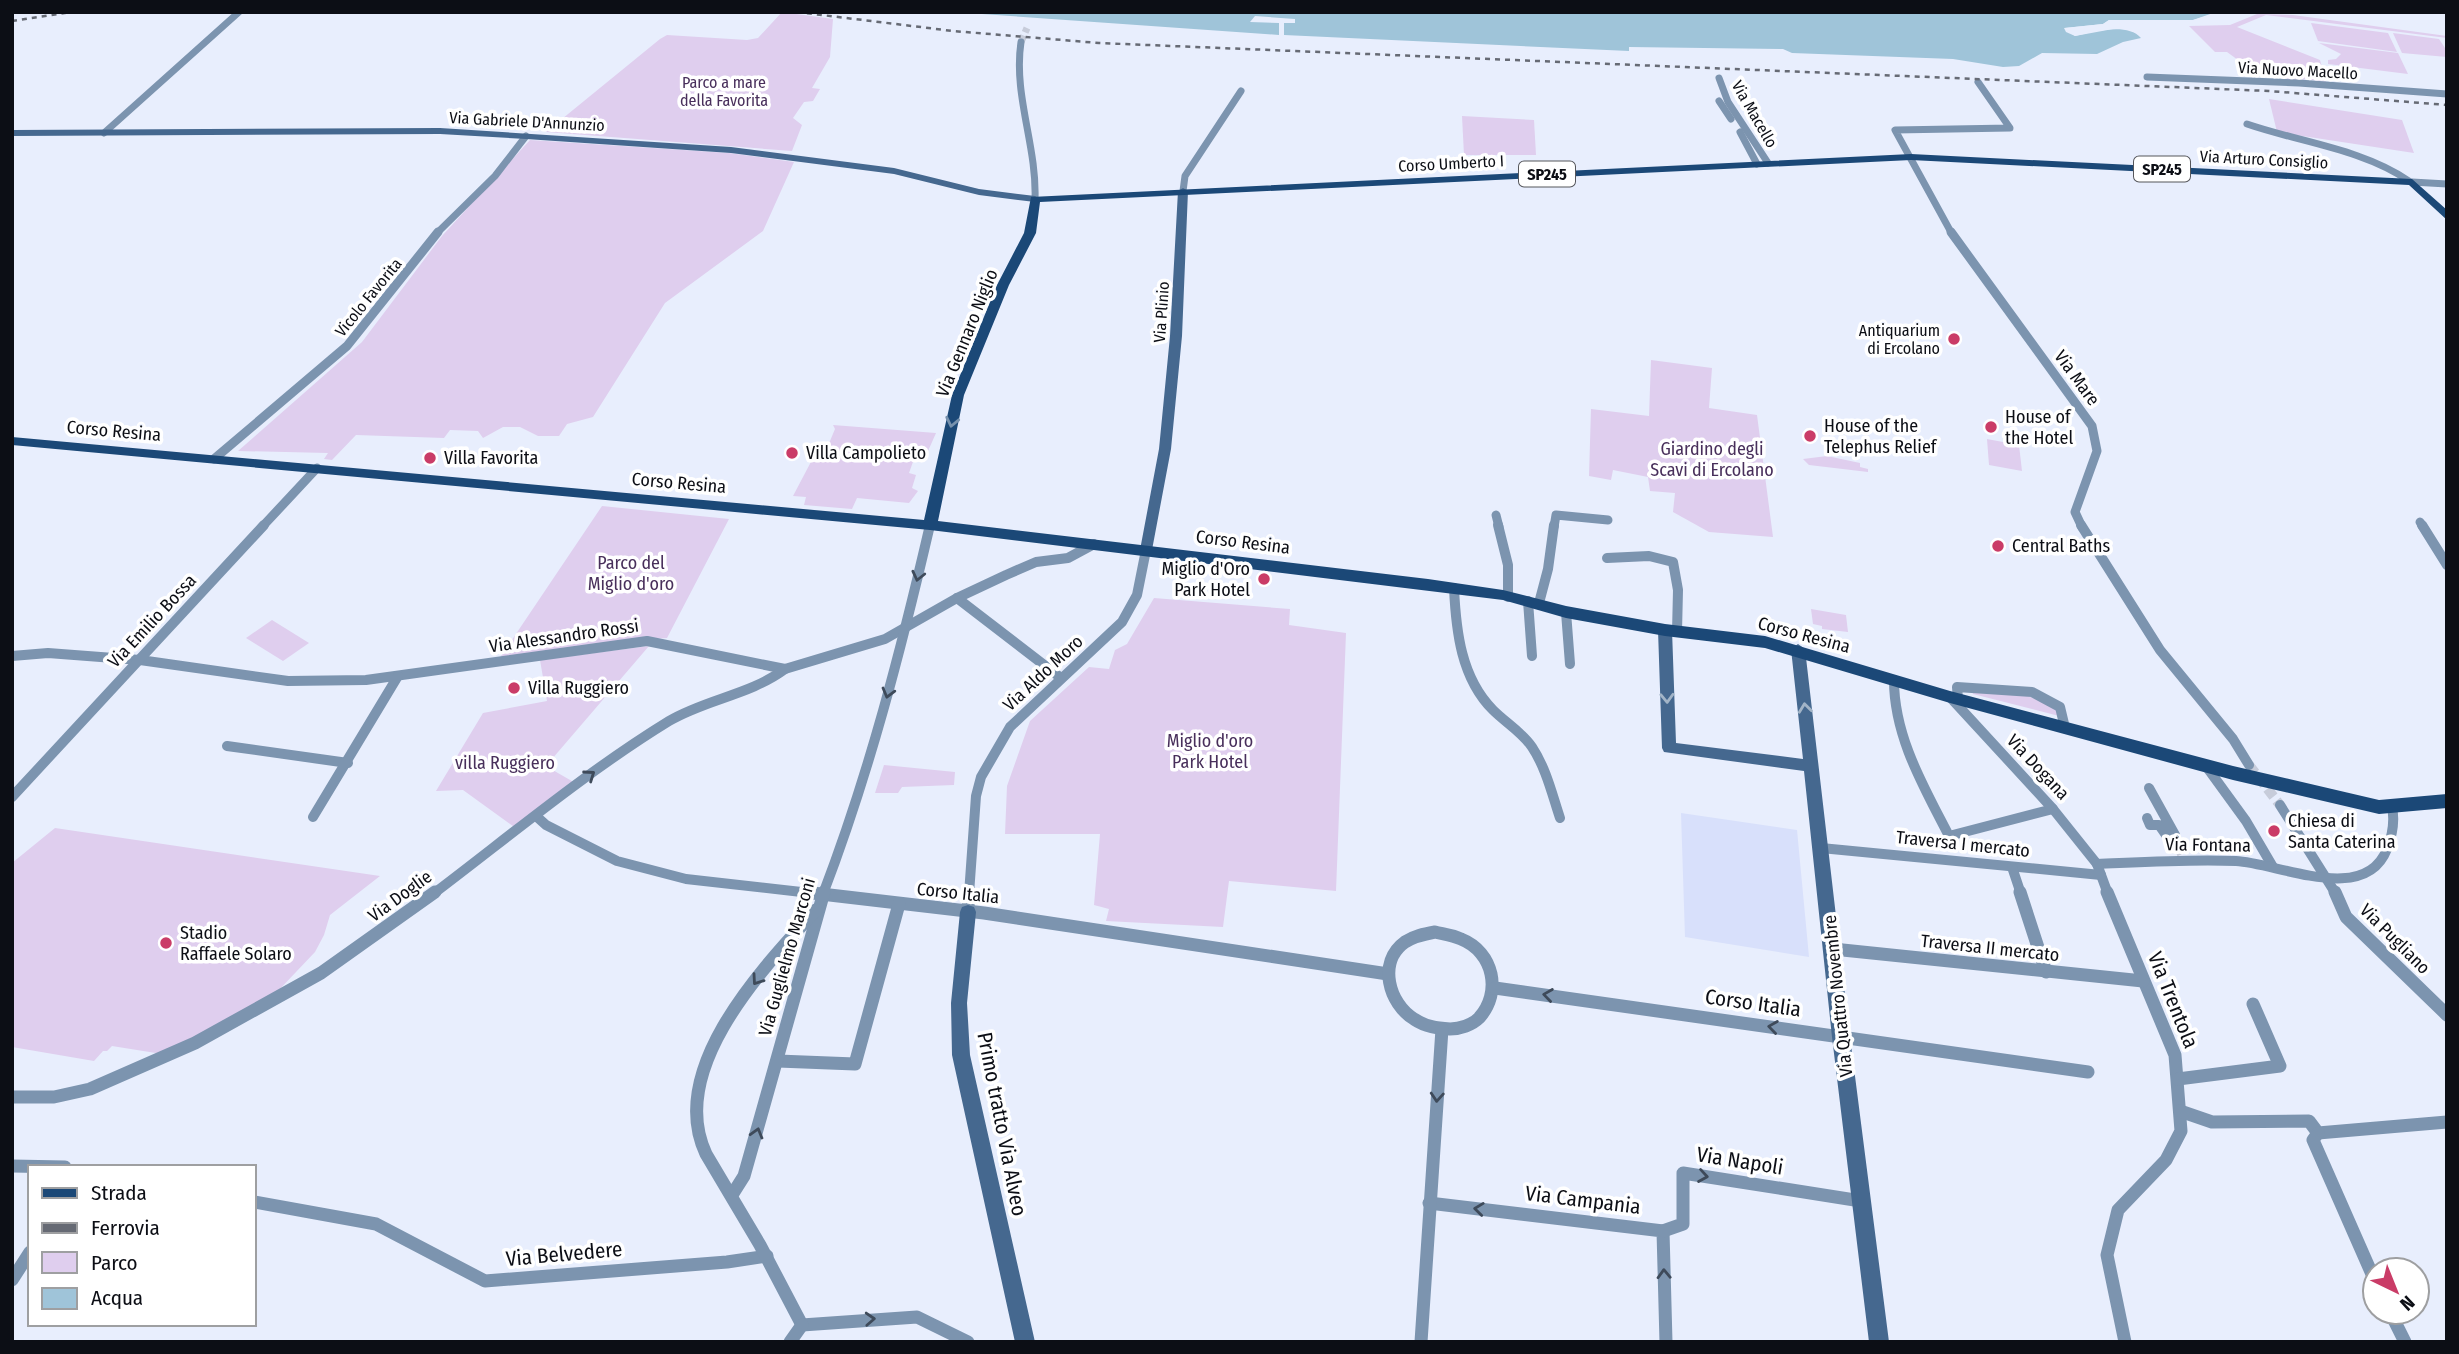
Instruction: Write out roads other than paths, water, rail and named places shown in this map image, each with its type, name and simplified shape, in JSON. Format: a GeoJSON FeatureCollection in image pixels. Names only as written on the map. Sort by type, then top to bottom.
{"type":"FeatureCollection","features":[{"type":"Feature","properties":{"kind":"main road","name":"Corso Umberto I"},"geometry":{"type":"LineString","coordinates":[[1035,199],[1911,157]]}},
{"type":"Feature","properties":{"kind":"main road","name":"Via Arturo Consiglio"},"geometry":{"type":"LineString","coordinates":[[1911,157],[2411,182]]}},
{"type":"Feature","properties":{"kind":"main road"},"geometry":{"type":"LineString","coordinates":[[2411,182],[2447,217]]}},
{"type":"Feature","properties":{"kind":"main road","name":"Via Gennaro Niglio"},"geometry":{"type":"LineString","coordinates":[[930,525],[958,395],[1003,285],[1030,233],[1035,199]]}},
{"type":"Feature","properties":{"kind":"main road","name":"Corso Resina"},"geometry":{"type":"LineString","coordinates":[[12,441],[930,525],[1454,588],[1671,631],[1765,642],[1798,649],[1954,698],[2207,766],[2379,807],[2447,801]]}},
{"type":"Feature","properties":{"kind":"street"},"geometry":{"type":"LineString","coordinates":[[104,133],[239,12]]}},
{"type":"Feature","properties":{"kind":"street"},"geometry":{"type":"LineString","coordinates":[[1021,41],[1017,67],[1036,177],[1035,199]]}},
{"type":"Feature","properties":{"kind":"street","name":"Via Nuovo Macello"},"geometry":{"type":"LineString","coordinates":[[2147,77],[2299,83],[2447,94]]}},
{"type":"Feature","properties":{"kind":"street","name":"Via Macello"},"geometry":{"type":"LineString","coordinates":[[1719,78],[1728,102],[1763,164]]}},
{"type":"Feature","properties":{"kind":"street","name":"Via Mare"},"geometry":{"type":"LineString","coordinates":[[1978,82],[2010,128],[1895,130],[1938,213],[1958,244],[2092,426],[2097,451],[2075,512],[2083,529],[2160,650],[2233,739],[2249,765]]}},
{"type":"Feature","properties":{"kind":"street","name":"Via Plinio"},"geometry":{"type":"LineString","coordinates":[[1146,550],[1165,449],[1176,336],[1185,176],[1241,91]]}},
{"type":"Feature","properties":{"kind":"street"},"geometry":{"type":"LineString","coordinates":[[1718,101],[1763,164]]}},
{"type":"Feature","properties":{"kind":"street"},"geometry":{"type":"LineString","coordinates":[[2247,124],[2390,171],[2411,182]]}},
{"type":"Feature","properties":{"kind":"street","name":"Via Gabriele D'Annunzio"},"geometry":{"type":"LineString","coordinates":[[12,133],[439,131],[526,136],[731,150],[894,171],[979,192],[1035,199]]}},
{"type":"Feature","properties":{"kind":"street","name":"Vicolo Favorita"},"geometry":{"type":"LineString","coordinates":[[214,458],[347,346],[434,236],[495,176],[526,136]]}},
{"type":"Feature","properties":{"kind":"street","name":"Via Arturo Consiglio"},"geometry":{"type":"LineString","coordinates":[[2411,182],[2447,184]]}},
{"type":"Feature","properties":{"kind":"street","name":"Via Emilio Bossa"},"geometry":{"type":"LineString","coordinates":[[12,797],[317,468]]}},
{"type":"Feature","properties":{"kind":"street"},"geometry":{"type":"LineString","coordinates":[[1532,656],[1533,602],[1548,569],[1556,514],[1608,520]]}},
{"type":"Feature","properties":{"kind":"street"},"geometry":{"type":"LineString","coordinates":[[1496,515],[1508,565],[1508,597]]}},
{"type":"Feature","properties":{"kind":"street"},"geometry":{"type":"LineString","coordinates":[[2420,522],[2447,565]]}},
{"type":"Feature","properties":{"kind":"street","name":"Via Guglielmo Marconi"},"geometry":{"type":"LineString","coordinates":[[732,1195],[744,1176],[803,973],[821,894],[849,827],[906,627],[930,525]]}},
{"type":"Feature","properties":{"kind":"street","name":"Via Alessandro Rossi"},"geometry":{"type":"LineString","coordinates":[[12,656],[48,653],[139,660],[288,681],[366,680],[647,641],[785,669],[885,639],[957,598],[1036,562],[1068,558],[1094,544]]}},
{"type":"Feature","properties":{"kind":"street","name":"Via Aldo Moro"},"geometry":{"type":"LineString","coordinates":[[968,912],[976,796],[981,777],[1010,727],[1110,635],[1132,608],[1146,550]]}},
{"type":"Feature","properties":{"kind":"street"},"geometry":{"type":"LineString","coordinates":[[1607,558],[1646,555],[1664,557],[1673,562],[1678,590],[1671,631],[1669,748],[1812,766]]}},
{"type":"Feature","properties":{"kind":"street"},"geometry":{"type":"LineString","coordinates":[[1454,588],[1458,644],[1468,671],[1489,706],[1528,741],[1538,756],[1560,818]]}},
{"type":"Feature","properties":{"kind":"street"},"geometry":{"type":"LineString","coordinates":[[957,598],[1061,678]]}},
{"type":"Feature","properties":{"kind":"street"},"geometry":{"type":"LineString","coordinates":[[1566,612],[1570,664]]}},
{"type":"Feature","properties":{"kind":"street","name":"Via Quattro Novembre"},"geometry":{"type":"LineString","coordinates":[[1798,649],[1841,1037],[1879,1342]]}},
{"type":"Feature","properties":{"kind":"street","name":"Via Doglie"},"geometry":{"type":"LineString","coordinates":[[12,1097],[41,1100],[68,1097],[93,1089],[281,1003],[409,912],[588,775],[684,713],[745,691],[777,676],[785,669]]}},
{"type":"Feature","properties":{"kind":"street"},"geometry":{"type":"LineString","coordinates":[[313,817],[398,676]]}},
{"type":"Feature","properties":{"kind":"street"},"geometry":{"type":"LineString","coordinates":[[1894,680],[1892,698],[1895,714],[1923,785],[1949,836],[2053,808]]}},
{"type":"Feature","properties":{"kind":"street"},"geometry":{"type":"LineString","coordinates":[[1954,698],[1957,687],[2032,692],[2060,707],[2065,728]]}},
{"type":"Feature","properties":{"kind":"street","name":"Via Dogana"},"geometry":{"type":"LineString","coordinates":[[1954,698],[2053,808],[2099,870]]}},
{"type":"Feature","properties":{"kind":"street"},"geometry":{"type":"LineString","coordinates":[[227,746],[348,763]]}},
{"type":"Feature","properties":{"kind":"street"},"geometry":{"type":"LineString","coordinates":[[2207,766],[2246,821],[2273,867]]}},
{"type":"Feature","properties":{"kind":"street"},"geometry":{"type":"LineString","coordinates":[[2147,818],[2150,825],[2159,825],[2166,835],[2175,835],[2149,788]]}},
{"type":"Feature","properties":{"kind":"street","name":"Via Pugliano"},"geometry":{"type":"LineString","coordinates":[[2280,805],[2329,880],[2346,917],[2447,1015]]}},
{"type":"Feature","properties":{"kind":"street","name":"Via Fontana"},"geometry":{"type":"LineString","coordinates":[[2099,870],[2184,858],[2255,862],[2329,880],[2355,877],[2378,865],[2384,854],[2396,816],[2392,807]]}},
{"type":"Feature","properties":{"kind":"street","name":"Corso Italia"},"geometry":{"type":"LineString","coordinates":[[536,816],[545,825],[617,861],[686,878],[968,912],[1388,974]]}},
{"type":"Feature","properties":{"kind":"street","name":"Traversa I mercato"},"geometry":{"type":"LineString","coordinates":[[1821,848],[2012,867],[2099,870]]}},
{"type":"Feature","properties":{"kind":"street"},"geometry":{"type":"LineString","coordinates":[[2012,867],[2046,972]]}},
{"type":"Feature","properties":{"kind":"street","name":"Via Trentola"},"geometry":{"type":"LineString","coordinates":[[2099,870],[2175,1055],[2180,1111],[2180,1131],[2166,1160],[2118,1210],[2107,1255],[2125,1342]]}},
{"type":"Feature","properties":{"kind":"street"},"geometry":{"type":"LineString","coordinates":[[778,1061],[855,1064],[899,904]]}},
{"type":"Feature","properties":{"kind":"street"},"geometry":{"type":"LineString","coordinates":[[802,1325],[767,1256],[699,1138],[695,1115],[698,1085],[713,1043],[773,958],[817,909]]}},
{"type":"Feature","properties":{"kind":"street","name":"Primo tratto Via Alveo"},"geometry":{"type":"LineString","coordinates":[[968,912],[959,1003],[961,1055],[1025,1342]]}},
{"type":"Feature","properties":{"kind":"street"},"geometry":{"type":"LineString","coordinates":[[1435,932],[1449,934],[1461,938],[1480,952],[1491,968],[1494,988],[1489,1006],[1476,1021],[1460,1028],[1442,1029],[1422,1025],[1403,1012],[1391,994],[1388,974],[1390,962],[1403,944],[1413,937],[1435,932]]}},
{"type":"Feature","properties":{"kind":"street","name":"Traversa II mercato"},"geometry":{"type":"LineString","coordinates":[[1833,949],[2143,981]]}},
{"type":"Feature","properties":{"kind":"street","name":"Corso Italia"},"geometry":{"type":"LineString","coordinates":[[1494,988],[2088,1072]]}},
{"type":"Feature","properties":{"kind":"street"},"geometry":{"type":"LineString","coordinates":[[2178,1079],[2280,1066],[2253,1004]]}},
{"type":"Feature","properties":{"kind":"street"},"geometry":{"type":"LineString","coordinates":[[1421,1342],[1442,1029]]}},
{"type":"Feature","properties":{"kind":"street"},"geometry":{"type":"LineString","coordinates":[[2180,1111],[2212,1122],[2309,1121],[2318,1133]]}},
{"type":"Feature","properties":{"kind":"street"},"geometry":{"type":"LineString","coordinates":[[2364,1256],[2313,1140],[2318,1133],[2447,1122]]}},
{"type":"Feature","properties":{"kind":"street","name":"Via Napoli"},"geometry":{"type":"LineString","coordinates":[[1663,1231],[1683,1224],[1683,1173],[1861,1201]]}},
{"type":"Feature","properties":{"kind":"street","name":"Via Belvedere"},"geometry":{"type":"LineString","coordinates":[[256,1202],[376,1224],[485,1281],[727,1262],[767,1256]]}},
{"type":"Feature","properties":{"kind":"street","name":"Via Campania"},"geometry":{"type":"LineString","coordinates":[[1429,1203],[1663,1231]]}},
{"type":"Feature","properties":{"kind":"street"},"geometry":{"type":"LineString","coordinates":[[1663,1231],[1667,1342]]}},
{"type":"Feature","properties":{"kind":"street"},"geometry":{"type":"LineString","coordinates":[[12,1280],[28,1255]]}},
{"type":"Feature","properties":{"kind":"street"},"geometry":{"type":"LineString","coordinates":[[802,1325],[918,1317],[959,1340]]}},
{"type":"Feature","properties":{"kind":"street"},"geometry":{"type":"LineString","coordinates":[[790,1342],[802,1325]]}},
{"type":"Feature","properties":{"kind":"street"},"geometry":{"type":"LineString","coordinates":[[2397,1326],[2405,1342]]}},
{"type":"Feature","properties":{"kind":"water"},"geometry":{"type":"Polygon","coordinates":[[[953,12],[2216,12],[2193,20],[2109,20],[2103,24],[2065,28],[2075,36],[2119,29],[2135,33],[2141,38],[2123,42],[2097,54],[2042,53],[2019,66],[2003,67],[1953,59],[1792,53],[1783,49],[1629,47],[1629,51],[1284,35],[1284,23],[1295,23],[1295,19],[1255,16],[1250,22],[1279,23],[1279,35],[953,12]]]}},
{"type":"Feature","properties":{"kind":"tunnel"},"geometry":{"type":"LineString","coordinates":[[1021,42],[1027,28]]}},
{"type":"Feature","properties":{"kind":"tunnel"},"geometry":{"type":"LineString","coordinates":[[2249,765],[2280,805]]}},
{"type":"Feature","properties":{"kind":"tunnel"},"geometry":{"type":"LineString","coordinates":[[2174,839],[2182,854]]}},
{"type":"Feature","properties":{"kind":"railway"},"geometry":{"type":"LineString","coordinates":[[12,21],[72,12]]}},
{"type":"Feature","properties":{"kind":"railway"},"geometry":{"type":"LineString","coordinates":[[797,12],[953,31],[1099,43],[2269,91],[2447,105]]}},
{"type":"Feature","properties":{"kind":"place","name":"Antiquarium di Ercolano"},"geometry":{"type":"Point","coordinates":[1954,339]}},
{"type":"Feature","properties":{"kind":"place","name":"House of the Hotel"},"geometry":{"type":"Point","coordinates":[1991,427]}},
{"type":"Feature","properties":{"kind":"place","name":"House of the Telephus Relief"},"geometry":{"type":"Point","coordinates":[1810,436]}},
{"type":"Feature","properties":{"kind":"place","name":"Villa Campolieto"},"geometry":{"type":"Point","coordinates":[792,453]}},
{"type":"Feature","properties":{"kind":"place","name":"Villa Favorita"},"geometry":{"type":"Point","coordinates":[430,458]}},
{"type":"Feature","properties":{"kind":"place","name":"Central Baths"},"geometry":{"type":"Point","coordinates":[1998,546]}},
{"type":"Feature","properties":{"kind":"place","name":"Miglio d'Oro Park Hotel"},"geometry":{"type":"Point","coordinates":[1264,579]}},
{"type":"Feature","properties":{"kind":"place","name":"Villa Ruggiero"},"geometry":{"type":"Point","coordinates":[514,688]}},
{"type":"Feature","properties":{"kind":"place","name":"Chiesa di Santa Caterina"},"geometry":{"type":"Point","coordinates":[2274,831]}},
{"type":"Feature","properties":{"kind":"place","name":"Stadio Raffaele Solaro"},"geometry":{"type":"Point","coordinates":[166,943]}},
{"type":"Feature","properties":{"kind":"park label","name":"Parco a mare della Favorita"},"geometry":{"type":"Point","coordinates":[724,91]}},
{"type":"Feature","properties":{"kind":"park label","name":"Giardino degli Scavi di Ercolano"},"geometry":{"type":"Point","coordinates":[1712,459]}},
{"type":"Feature","properties":{"kind":"park label","name":"Parco del Miglio d'oro"},"geometry":{"type":"Point","coordinates":[631,573]}},
{"type":"Feature","properties":{"kind":"park label","name":"Miglio d'oro Park Hotel"},"geometry":{"type":"Point","coordinates":[1210,751]}},
{"type":"Feature","properties":{"kind":"park label","name":"villa Ruggiero"},"geometry":{"type":"Point","coordinates":[505,763]}}]}
